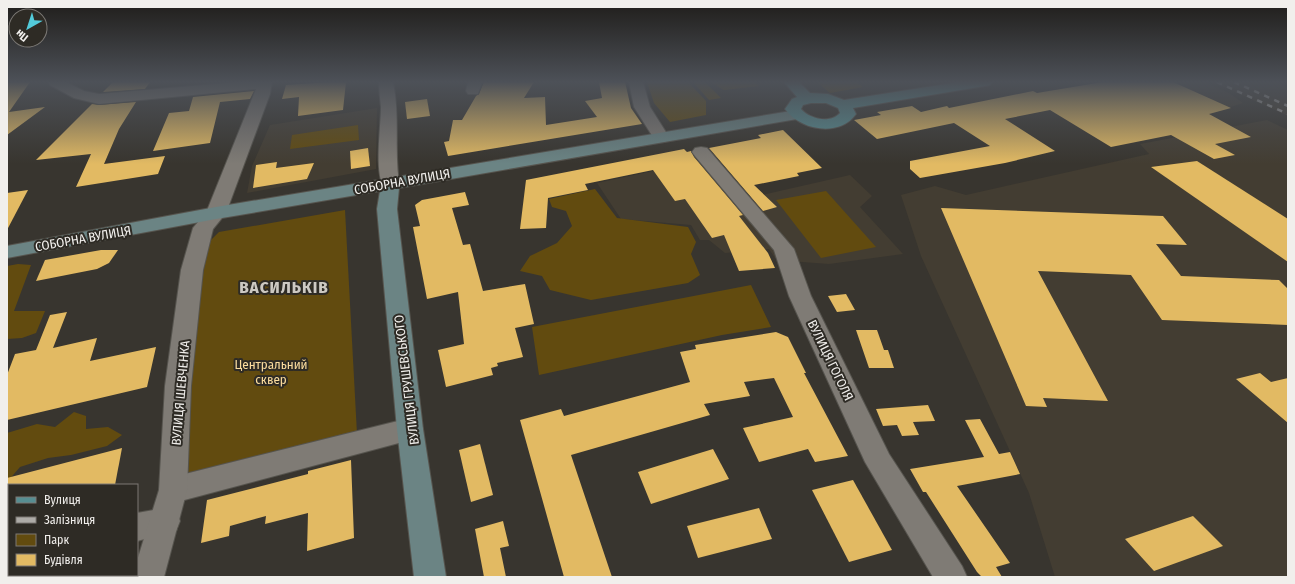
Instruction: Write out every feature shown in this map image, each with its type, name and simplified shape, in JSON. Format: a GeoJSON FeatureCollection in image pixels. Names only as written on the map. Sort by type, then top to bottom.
{"type":"FeatureCollection","features":[{"type":"Feature","properties":{"kind":"main road"},"geometry":{"type":"LineString","coordinates":[[793,109],[797,115],[814,122],[832,123],[846,118],[848,114],[846,109]]}},
{"type":"Feature","properties":{"kind":"main road","name":"СОБОРНА ВУЛИЦЯ"},"geometry":{"type":"LineString","coordinates":[[7,252],[216,213],[797,115]]}},
{"type":"Feature","properties":{"kind":"main road","name":"ВУЛИЦЯ ГРУШЕВСЬКОГО"},"geometry":{"type":"LineString","coordinates":[[390,183],[387,209],[410,429],[418,472],[430,577]]}},
{"type":"Feature","properties":{"kind":"street","name":"ВУЛИЦЯ ШЕВЧЕНКА"},"geometry":{"type":"LineString","coordinates":[[148,577],[151,524],[173,490],[178,386],[192,270],[203,228],[216,213],[256,109]]}},
{"type":"Feature","properties":{"kind":"street"},"geometry":{"type":"LineString","coordinates":[[389,109],[387,169],[390,183]]}},
{"type":"Feature","properties":{"kind":"street"},"geometry":{"type":"LineString","coordinates":[[643,109],[661,137]]}},
{"type":"Feature","properties":{"kind":"street","name":"ВУЛИЦЯ ГОГОЛЯ"},"geometry":{"type":"LineString","coordinates":[[701,152],[784,249],[800,296],[879,462],[951,577]]}},
{"type":"Feature","properties":{"kind":"street"},"geometry":{"type":"LineString","coordinates":[[173,490],[370,438],[410,429]]}},
{"type":"Feature","properties":{"kind":"shaded area"},"geometry":{"type":"Polygon","coordinates":[[[377,109],[376,169],[247,193],[252,166],[270,125],[377,109]]]}},
{"type":"Feature","properties":{"kind":"shaded area"},"geometry":{"type":"Polygon","coordinates":[[[1192,109],[1224,109],[1215,112],[1205,112],[1220,120],[1208,122],[1192,109]]]}},
{"type":"Feature","properties":{"kind":"shaded area"},"geometry":{"type":"Polygon","coordinates":[[[1273,109],[1288,109],[1288,116],[1273,109]]]}},
{"type":"Feature","properties":{"kind":"shaded area"},"geometry":{"type":"Polygon","coordinates":[[[1267,120],[1288,130],[1288,577],[1055,577],[1029,493],[921,256],[901,195],[935,186],[966,195],[1149,154],[1140,144],[1267,120]]]}},
{"type":"Feature","properties":{"kind":"shaded area"},"geometry":{"type":"Polygon","coordinates":[[[700,161],[735,201],[850,175],[872,196],[860,207],[903,254],[829,264],[789,261],[775,258],[769,249],[725,253],[709,240],[700,240],[691,225],[621,219],[597,183],[700,161]]]}},
{"type":"Feature","properties":{"kind":"green space"},"geometry":{"type":"Polygon","coordinates":[[[659,109],[706,109],[706,115],[670,122],[659,109]]]}},
{"type":"Feature","properties":{"kind":"green space"},"geometry":{"type":"Polygon","coordinates":[[[358,125],[359,140],[290,149],[292,135],[358,125]]]}},
{"type":"Feature","properties":{"kind":"green space"},"geometry":{"type":"Polygon","coordinates":[[[595,189],[617,218],[688,227],[696,242],[691,254],[700,275],[688,283],[591,300],[550,290],[542,276],[520,271],[530,256],[557,243],[572,226],[566,211],[552,207],[549,199],[595,189]]]}},
{"type":"Feature","properties":{"kind":"green space"},"geometry":{"type":"Polygon","coordinates":[[[826,191],[876,247],[821,258],[776,200],[826,191]]]}},
{"type":"Feature","properties":{"kind":"green space","name":"Центральний сквер"},"geometry":{"type":"Polygon","coordinates":[[[345,210],[357,434],[195,477],[183,471],[192,334],[209,242],[219,232],[345,210]]]}},
{"type":"Feature","properties":{"kind":"green space"},"geometry":{"type":"Polygon","coordinates":[[[18,264],[31,265],[14,311],[45,311],[36,333],[22,338],[7,339],[7,266],[18,264]]]}},
{"type":"Feature","properties":{"kind":"green space"},"geometry":{"type":"Polygon","coordinates":[[[751,285],[771,327],[722,335],[539,375],[532,327],[751,285]]]}},
{"type":"Feature","properties":{"kind":"green space"},"geometry":{"type":"Polygon","coordinates":[[[74,412],[86,416],[86,429],[108,427],[122,435],[107,446],[71,455],[48,458],[20,467],[7,482],[7,433],[37,424],[55,427],[74,412]]]}},
{"type":"Feature","properties":{"kind":"building"},"geometry":{"type":"Polygon","coordinates":[[[7,109],[11,109],[9,112],[42,109],[7,135],[7,109]]]}},
{"type":"Feature","properties":{"kind":"building"},"geometry":{"type":"Polygon","coordinates":[[[87,109],[131,109],[119,129],[104,164],[165,156],[158,174],[76,187],[91,154],[36,160],[87,109]]]}},
{"type":"Feature","properties":{"kind":"building"},"geometry":{"type":"Polygon","coordinates":[[[189,109],[218,109],[210,143],[153,151],[169,113],[189,111],[189,109]]]}},
{"type":"Feature","properties":{"kind":"building"},"geometry":{"type":"Polygon","coordinates":[[[298,109],[343,109],[343,110],[298,116],[298,109]]]}},
{"type":"Feature","properties":{"kind":"building"},"geometry":{"type":"Polygon","coordinates":[[[406,109],[429,109],[430,116],[407,119],[406,109]]]}},
{"type":"Feature","properties":{"kind":"building"},"geometry":{"type":"Polygon","coordinates":[[[468,109],[545,109],[546,125],[597,117],[591,109],[632,109],[642,124],[448,156],[444,142],[449,141],[453,120],[462,120],[468,109]]]}},
{"type":"Feature","properties":{"kind":"building"},"geometry":{"type":"Polygon","coordinates":[[[893,109],[917,109],[921,112],[933,109],[1226,109],[1209,114],[1251,137],[1215,144],[1235,155],[1214,159],[1171,135],[1111,147],[1050,110],[1005,119],[1055,151],[1005,163],[920,178],[910,169],[910,161],[990,146],[954,123],[877,139],[854,120],[881,115],[877,112],[893,109]]]}},
{"type":"Feature","properties":{"kind":"building"},"geometry":{"type":"Polygon","coordinates":[[[783,130],[822,168],[797,173],[799,176],[754,185],[777,207],[763,211],[709,148],[761,138],[758,135],[783,130]]]}},
{"type":"Feature","properties":{"kind":"building"},"geometry":{"type":"Polygon","coordinates":[[[368,148],[370,166],[351,169],[350,151],[368,148]]]}},
{"type":"Feature","properties":{"kind":"building"},"geometry":{"type":"Polygon","coordinates":[[[684,149],[687,152],[691,151],[694,157],[743,215],[739,216],[768,253],[775,268],[739,271],[724,235],[712,238],[685,199],[675,201],[653,170],[585,184],[588,190],[548,198],[546,228],[520,229],[526,180],[684,149]]]}},
{"type":"Feature","properties":{"kind":"building"},"geometry":{"type":"Polygon","coordinates":[[[1197,161],[1288,219],[1288,262],[1151,167],[1197,161]]]}},
{"type":"Feature","properties":{"kind":"building"},"geometry":{"type":"Polygon","coordinates":[[[277,162],[276,168],[314,163],[307,179],[253,188],[256,165],[277,162]]]}},
{"type":"Feature","properties":{"kind":"building"},"geometry":{"type":"Polygon","coordinates":[[[28,190],[7,230],[7,193],[28,190]]]}},
{"type":"Feature","properties":{"kind":"building"},"geometry":{"type":"Polygon","coordinates":[[[465,192],[469,205],[452,208],[463,245],[470,244],[483,291],[525,284],[534,324],[515,328],[523,357],[497,363],[498,366],[491,368],[493,375],[446,387],[438,350],[464,344],[458,292],[427,299],[413,227],[420,226],[415,205],[422,200],[465,192]]]}},
{"type":"Feature","properties":{"kind":"building"},"geometry":{"type":"Polygon","coordinates":[[[941,208],[1163,216],[1187,245],[1156,244],[1181,276],[1279,280],[1288,289],[1288,325],[1162,320],[1131,275],[1038,271],[1108,401],[1043,398],[1047,407],[1026,406],[941,208]]]}},
{"type":"Feature","properties":{"kind":"building"},"geometry":{"type":"Polygon","coordinates":[[[101,250],[118,250],[109,263],[97,269],[36,281],[45,260],[101,250]]]}},
{"type":"Feature","properties":{"kind":"building"},"geometry":{"type":"Polygon","coordinates":[[[846,294],[855,310],[837,312],[828,296],[846,294]]]}},
{"type":"Feature","properties":{"kind":"building"},"geometry":{"type":"Polygon","coordinates":[[[67,312],[53,348],[97,338],[90,361],[156,347],[147,387],[7,420],[7,375],[15,354],[36,350],[50,315],[67,312]]]}},
{"type":"Feature","properties":{"kind":"building"},"geometry":{"type":"Polygon","coordinates":[[[856,330],[877,330],[884,350],[888,350],[894,368],[869,368],[856,330]]]}},
{"type":"Feature","properties":{"kind":"building"},"geometry":{"type":"Polygon","coordinates":[[[776,332],[788,337],[806,373],[804,373],[848,456],[815,462],[808,449],[759,462],[743,428],[793,417],[774,378],[744,382],[750,396],[704,404],[710,415],[571,455],[612,577],[564,577],[520,420],[561,409],[564,416],[690,382],[680,352],[696,349],[695,345],[776,332]]]}},
{"type":"Feature","properties":{"kind":"building"},"geometry":{"type":"Polygon","coordinates":[[[1260,373],[1271,382],[1288,378],[1288,423],[1236,379],[1260,373]]]}},
{"type":"Feature","properties":{"kind":"building"},"geometry":{"type":"Polygon","coordinates":[[[928,405],[935,421],[913,422],[919,435],[902,436],[897,425],[883,426],[876,409],[928,405]]]}},
{"type":"Feature","properties":{"kind":"building"},"geometry":{"type":"Polygon","coordinates":[[[980,419],[999,454],[1010,452],[1020,474],[957,486],[1010,563],[996,567],[1002,577],[982,577],[977,572],[926,492],[923,492],[910,469],[984,457],[965,420],[980,419]]]}},
{"type":"Feature","properties":{"kind":"building"},"geometry":{"type":"Polygon","coordinates":[[[480,444],[493,495],[471,502],[459,450],[480,444]]]}},
{"type":"Feature","properties":{"kind":"building"},"geometry":{"type":"Polygon","coordinates":[[[122,448],[115,484],[7,485],[7,478],[122,448]]]}},
{"type":"Feature","properties":{"kind":"building"},"geometry":{"type":"Polygon","coordinates":[[[713,449],[729,479],[651,504],[638,472],[713,449]]]}},
{"type":"Feature","properties":{"kind":"building"},"geometry":{"type":"Polygon","coordinates":[[[351,460],[354,538],[307,551],[308,513],[265,524],[266,516],[230,526],[229,536],[201,543],[207,500],[308,474],[308,471],[351,460]]]}},
{"type":"Feature","properties":{"kind":"building"},"geometry":{"type":"Polygon","coordinates":[[[853,480],[892,550],[849,562],[812,490],[853,480]]]}},
{"type":"Feature","properties":{"kind":"building"},"geometry":{"type":"Polygon","coordinates":[[[759,508],[772,539],[698,558],[687,526],[759,508]]]}},
{"type":"Feature","properties":{"kind":"building"},"geometry":{"type":"Polygon","coordinates":[[[1193,516],[1223,546],[1154,571],[1125,539],[1193,516]]]}},
{"type":"Feature","properties":{"kind":"building"},"geometry":{"type":"Polygon","coordinates":[[[503,521],[509,546],[500,548],[506,577],[484,577],[475,529],[503,521]]]}},
{"type":"Feature","properties":{"kind":"railway"},"geometry":{"type":"LineString","coordinates":[[1277,109],[1288,114]]}},
{"type":"Feature","properties":{"kind":"district","name":"ВАСИЛЬКІВ"},"geometry":{"type":"Point","coordinates":[284,287]}}]}
